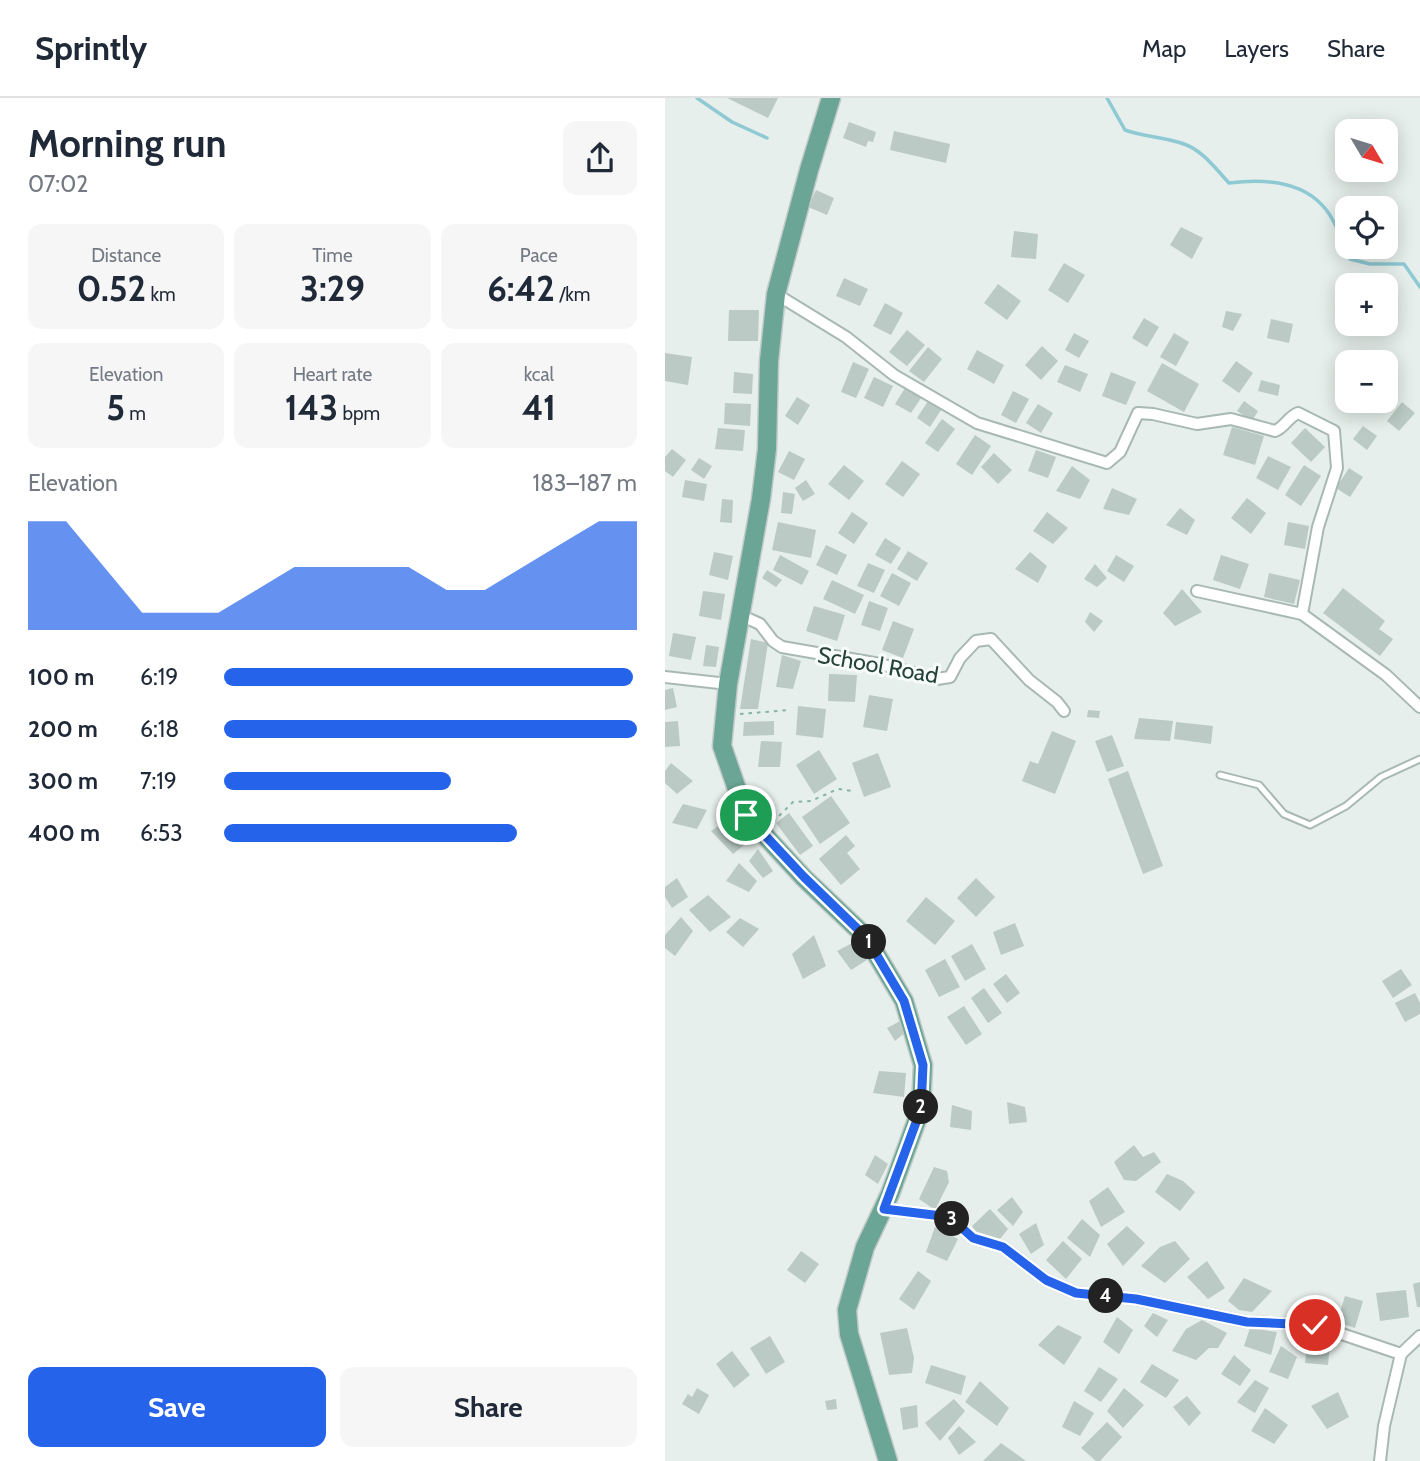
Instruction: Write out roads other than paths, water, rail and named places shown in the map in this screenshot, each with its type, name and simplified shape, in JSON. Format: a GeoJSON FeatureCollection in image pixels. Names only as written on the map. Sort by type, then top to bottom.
{"type":"FeatureCollection","features":[{"type":"Feature","properties":{"kind":"main road"},"geometry":{"type":"LineString","coordinates":[[831,98],[776,294],[769,361],[767,449],[728,684],[722,746],[746,815],[804,877],[866,937],[904,1001],[923,1065],[921,1109],[884,1209],[865,1247],[847,1310],[849,1334],[888,1461]]}},
{"type":"Feature","properties":{"kind":"street"},"geometry":{"type":"LineString","coordinates":[[776,294],[846,337],[894,375],[977,423],[1050,444],[1088,459],[1107,463],[1120,452],[1138,413],[1197,424],[1231,419],[1275,430],[1282,428],[1292,415],[1298,413],[1334,432],[1337,468],[1318,527],[1302,614]]}},
{"type":"Feature","properties":{"kind":"street"},"geometry":{"type":"LineString","coordinates":[[1197,591],[1302,614],[1386,675],[1420,707]]}},
{"type":"Feature","properties":{"kind":"street","name":"School Road"},"geometry":{"type":"LineString","coordinates":[[740,615],[760,624],[773,641],[782,647],[880,664],[937,679],[950,677],[960,658],[976,641],[991,639],[1029,680],[1064,711]]}},
{"type":"Feature","properties":{"kind":"street"},"geometry":{"type":"LineString","coordinates":[[665,677],[728,684]]}},
{"type":"Feature","properties":{"kind":"street"},"geometry":{"type":"LineString","coordinates":[[884,1209],[950,1217],[973,1238],[1003,1247],[1046,1280],[1076,1293],[1136,1299],[1247,1322],[1315,1325],[1401,1354]]}},
{"type":"Feature","properties":{"kind":"street"},"geometry":{"type":"LineString","coordinates":[[1380,1461],[1384,1426],[1401,1354],[1420,1336]]}},
{"type":"Feature","properties":{"kind":"lane"},"geometry":{"type":"LineString","coordinates":[[1220,775],[1259,785],[1285,814],[1310,825],[1346,806],[1381,777],[1420,759]]}},
{"type":"Feature","properties":{"kind":"waterway"},"geometry":{"type":"LineString","coordinates":[[697,98],[732,122],[767,138]]}},
{"type":"Feature","properties":{"kind":"waterway"},"geometry":{"type":"LineString","coordinates":[[1107,98],[1125,130],[1191,147],[1208,160],[1229,183],[1279,183],[1302,190],[1322,205],[1331,217],[1350,259],[1370,264],[1404,264],[1420,287]]}}]}
